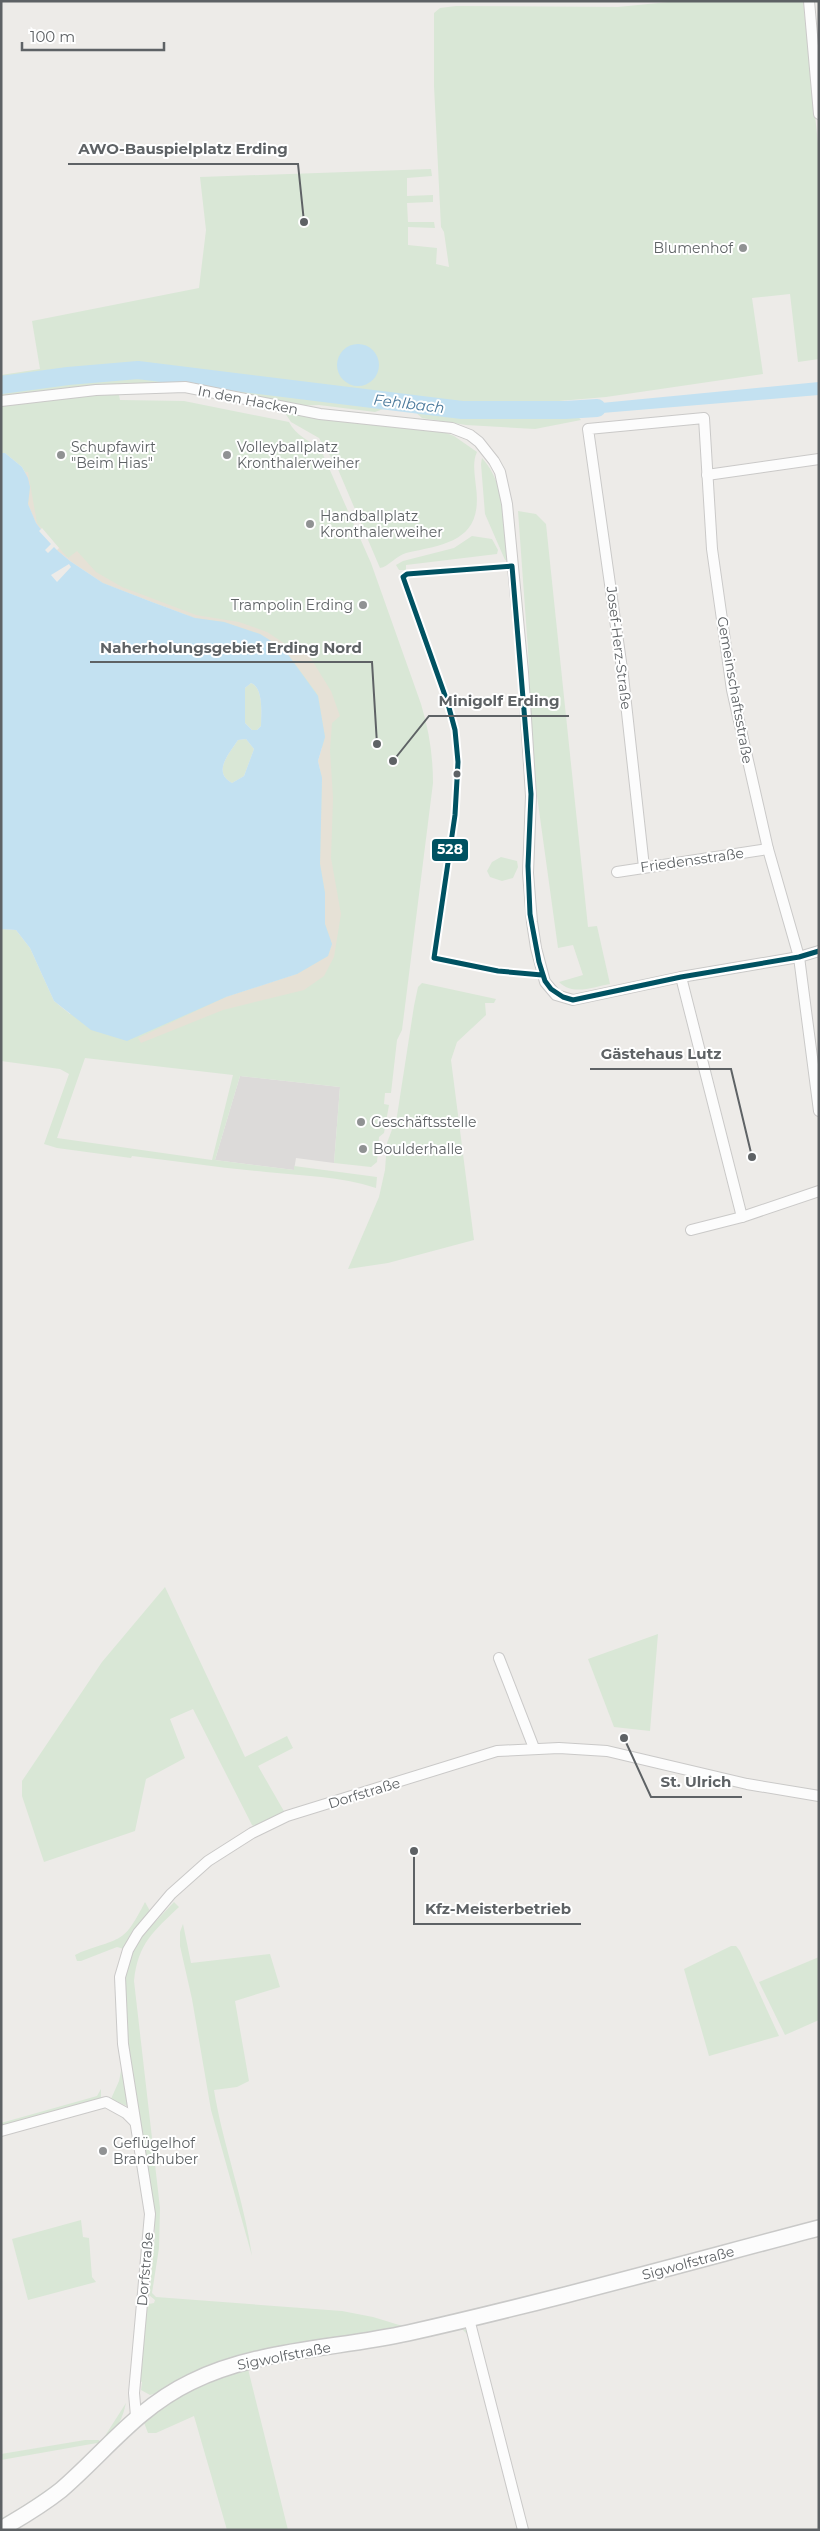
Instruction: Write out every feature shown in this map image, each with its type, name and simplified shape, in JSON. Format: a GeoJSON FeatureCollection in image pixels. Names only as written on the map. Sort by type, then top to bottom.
{"type":"FeatureCollection","features":[{"type":"Feature","properties":{"kind":"street"},"geometry":{"type":"LineString","coordinates":[[809,1],[819,114]]}},
{"type":"Feature","properties":{"kind":"street","name":"In den Hacken"},"geometry":{"type":"LineString","coordinates":[[1,401],[96,390],[185,388],[320,414],[452,428],[470,435],[486,451],[500,472],[507,504],[523,672],[531,796],[528,873],[532,922],[542,975],[549,989],[556,995],[573,1000],[681,977]]}},
{"type":"Feature","properties":{"kind":"street","name":"Josef-Herz-Straße"},"geometry":{"type":"LineString","coordinates":[[644,867],[621,667],[588,429],[704,418]]}},
{"type":"Feature","properties":{"kind":"street","name":"Gemeinschaftsstraße"},"geometry":{"type":"LineString","coordinates":[[704,418],[716,584],[732,690],[768,849],[799,956],[819,1111]]}},
{"type":"Feature","properties":{"kind":"street"},"geometry":{"type":"LineString","coordinates":[[707,475],[819,459]]}},
{"type":"Feature","properties":{"kind":"street","name":"Friedensstraße"},"geometry":{"type":"LineString","coordinates":[[617,872],[768,849]]}},
{"type":"Feature","properties":{"kind":"street"},"geometry":{"type":"LineString","coordinates":[[742,1217],[681,977],[819,951]]}},
{"type":"Feature","properties":{"kind":"street"},"geometry":{"type":"LineString","coordinates":[[691,1230],[742,1217],[819,1191]]}},
{"type":"Feature","properties":{"kind":"street"},"geometry":{"type":"LineString","coordinates":[[499,1658],[534,1748]]}},
{"type":"Feature","properties":{"kind":"street","name":"Dorfstraße"},"geometry":{"type":"LineString","coordinates":[[136,2416],[134,2393],[150,2214],[123,2044],[120,1977],[128,1950],[138,1934],[171,1894],[208,1861],[252,1832],[287,1816],[497,1752],[534,1748],[607,1751],[747,1784],[819,1796]]}},
{"type":"Feature","properties":{"kind":"street"},"geometry":{"type":"LineString","coordinates":[[1,2131],[106,2102],[126,2113],[135,2122]]}},
{"type":"Feature","properties":{"kind":"street","name":"Sigwolfstraße"},"geometry":{"type":"LineString","coordinates":[[1,2529],[35,2509],[60,2490],[136,2416],[177,2389],[206,2375],[236,2364],[294,2352],[400,2335],[469,2319],[819,2228]]}},
{"type":"Feature","properties":{"kind":"street"},"geometry":{"type":"LineString","coordinates":[[469,2319],[523,2530]]}},
{"type":"Feature","properties":{"kind":"shaded area"},"geometry":{"type":"Polygon","coordinates":[[[240,1076],[340,1087],[334,1163],[296,1158],[294,1170],[215,1160],[240,1076]]]}},
{"type":"Feature","properties":{"kind":"green space"},"geometry":{"type":"Polygon","coordinates":[[[678,1],[803,1],[819,153],[819,359],[798,362],[790,294],[752,298],[763,374],[606,397],[559,401],[568,405],[581,420],[535,429],[466,425],[422,418],[412,409],[389,407],[375,412],[319,405],[287,406],[185,384],[117,385],[120,400],[184,401],[289,422],[299,434],[321,450],[371,563],[421,704],[430,743],[433,783],[402,1030],[397,1040],[391,1093],[385,1093],[384,1104],[389,1105],[384,1133],[379,1137],[377,1162],[371,1167],[334,1163],[340,1087],[240,1076],[215,1160],[294,1170],[294,1166],[377,1177],[376,1188],[335,1179],[232,1169],[132,1156],[131,1158],[57,1148],[44,1144],[69,1074],[60,1069],[1,1061],[1,929],[16,930],[30,948],[54,1001],[70,1014],[226,997],[297,974],[323,749],[195,618],[103,583],[58,551],[36,523],[28,504],[28,478],[22,467],[5,453],[1,453],[1,375],[40,369],[32,321],[199,288],[206,230],[200,177],[431,169],[432,176],[407,178],[407,196],[433,195],[433,202],[407,203],[408,222],[434,222],[435,228],[408,227],[408,245],[437,248],[436,264],[449,267],[444,232],[441,227],[434,86],[434,13],[440,8],[456,6],[618,7],[678,1]],[[85,1058],[57,1138],[212,1160],[233,1075],[85,1058]]]}},
{"type":"Feature","properties":{"kind":"green space"},"geometry":{"type":"Polygon","coordinates":[[[285,413],[444,432],[454,436],[477,452],[474,465],[477,505],[474,518],[468,529],[448,542],[406,553],[380,568],[337,467],[319,438],[291,422],[285,413]]]}},
{"type":"Feature","properties":{"kind":"green space"},"geometry":{"type":"Polygon","coordinates":[[[482,458],[490,468],[500,493],[505,520],[508,560],[505,560],[485,514],[482,458]]]}},
{"type":"Feature","properties":{"kind":"green space"},"geometry":{"type":"Polygon","coordinates":[[[518,511],[536,514],[546,524],[588,927],[597,926],[610,984],[577,990],[570,989],[559,982],[583,975],[573,945],[558,948],[534,774],[528,650],[518,511]]]}},
{"type":"Feature","properties":{"kind":"green space"},"geometry":{"type":"Polygon","coordinates":[[[472,536],[492,539],[498,550],[497,554],[406,565],[406,570],[399,570],[396,565],[403,561],[454,548],[472,536]]]}},
{"type":"Feature","properties":{"kind":"green space"},"geometry":{"type":"Polygon","coordinates":[[[251,683],[258,690],[261,702],[261,726],[257,730],[252,730],[245,723],[245,688],[251,683]]]}},
{"type":"Feature","properties":{"kind":"green space"},"geometry":{"type":"Polygon","coordinates":[[[246,739],[254,749],[244,776],[232,783],[223,774],[224,763],[238,740],[246,739]]]}},
{"type":"Feature","properties":{"kind":"green space"},"geometry":{"type":"Polygon","coordinates":[[[501,857],[517,861],[518,867],[513,878],[502,881],[490,877],[487,871],[492,862],[501,857]]]}},
{"type":"Feature","properties":{"kind":"green space"},"geometry":{"type":"Polygon","coordinates":[[[422,983],[496,999],[494,1003],[485,1003],[486,1015],[457,1042],[451,1060],[474,1240],[388,1263],[348,1269],[379,1197],[385,1170],[387,1143],[397,1116],[414,1006],[418,987],[422,983]]]}},
{"type":"Feature","properties":{"kind":"green space"},"geometry":{"type":"Polygon","coordinates":[[[165,1587],[245,1757],[287,1736],[293,1748],[258,1766],[285,1813],[255,1827],[252,1825],[193,1709],[170,1719],[185,1758],[146,1779],[135,1831],[44,1862],[22,1796],[22,1781],[102,1662],[165,1587]]]}},
{"type":"Feature","properties":{"kind":"green space"},"geometry":{"type":"Polygon","coordinates":[[[658,1634],[650,1731],[614,1727],[588,1659],[658,1634]]]}},
{"type":"Feature","properties":{"kind":"green space"},"geometry":{"type":"Polygon","coordinates":[[[145,1902],[150,1911],[124,1949],[117,1947],[77,1961],[75,1955],[121,1937],[127,1932],[145,1902]]]}},
{"type":"Feature","properties":{"kind":"green space"},"geometry":{"type":"Polygon","coordinates":[[[174,1902],[179,1907],[155,1931],[143,1947],[134,1981],[160,2208],[159,2248],[152,2293],[156,2297],[342,2311],[373,2317],[409,2328],[370,2335],[150,2395],[141,2390],[142,2382],[138,2380],[146,2312],[149,2304],[154,2303],[155,2300],[149,2295],[155,2237],[154,2206],[126,2033],[124,1976],[133,1950],[141,1937],[174,1902]]]}},
{"type":"Feature","properties":{"kind":"green space"},"geometry":{"type":"Polygon","coordinates":[[[183,1924],[191,1963],[270,1954],[280,1987],[235,2001],[249,2081],[237,2087],[214,2090],[244,2214],[252,2256],[211,2110],[192,1999],[180,1946],[180,1932],[183,1924]]]}},
{"type":"Feature","properties":{"kind":"green space"},"geometry":{"type":"Polygon","coordinates":[[[731,1946],[736,1946],[740,1951],[779,2036],[709,2056],[684,1969],[731,1946]]]}},
{"type":"Feature","properties":{"kind":"green space"},"geometry":{"type":"Polygon","coordinates":[[[819,1957],[819,2020],[785,2035],[759,1982],[819,1957]]]}},
{"type":"Feature","properties":{"kind":"green space"},"geometry":{"type":"Polygon","coordinates":[[[122,2066],[129,2107],[111,2099],[119,2081],[122,2066]]]}},
{"type":"Feature","properties":{"kind":"green space"},"geometry":{"type":"Polygon","coordinates":[[[101,2089],[101,2098],[99,2099],[1,2126],[1,2123],[97,2096],[101,2089]]]}},
{"type":"Feature","properties":{"kind":"green space"},"geometry":{"type":"Polygon","coordinates":[[[81,2220],[83,2237],[89,2238],[92,2277],[96,2282],[28,2300],[12,2239],[81,2220]]]}},
{"type":"Feature","properties":{"kind":"green space"},"geometry":{"type":"Polygon","coordinates":[[[459,2327],[466,2330],[469,2335],[492,2424],[467,2334],[461,2328],[379,2346],[289,2360],[248,2369],[288,2530],[227,2530],[194,2416],[156,2433],[148,2433],[143,2420],[181,2392],[239,2369],[459,2327]]]}},
{"type":"Feature","properties":{"kind":"green space"},"geometry":{"type":"Polygon","coordinates":[[[126,2403],[119,2424],[103,2439],[126,2403]]]}},
{"type":"Feature","properties":{"kind":"green space"},"geometry":{"type":"Polygon","coordinates":[[[85,2440],[99,2440],[101,2444],[61,2483],[1,2523],[1,2519],[25,2505],[68,2474],[81,2463],[97,2443],[1,2460],[1,2454],[85,2440]]]}},
{"type":"Feature","properties":{"kind":"sand"},"geometry":{"type":"Polygon","coordinates":[[[25,472],[28,472],[37,523],[68,558],[77,551],[96,572],[122,587],[196,615],[239,622],[267,632],[287,645],[307,652],[331,691],[340,716],[332,723],[330,750],[333,798],[331,858],[341,914],[334,957],[324,976],[304,990],[223,1010],[141,1043],[138,1038],[226,997],[297,974],[328,956],[332,944],[325,924],[325,893],[320,863],[322,778],[318,761],[325,737],[318,695],[284,649],[260,634],[224,622],[195,618],[152,602],[103,583],[70,561],[58,551],[36,523],[28,504],[30,487],[25,472]]]}},
{"type":"Feature","properties":{"kind":"water"},"geometry":{"type":"Polygon","coordinates":[[[354,344],[362,344],[373,350],[379,365],[373,380],[362,386],[354,386],[343,380],[337,369],[337,361],[343,350],[354,344]]]}},
{"type":"Feature","properties":{"kind":"water"},"geometry":{"type":"Polygon","coordinates":[[[819,382],[819,395],[578,415],[570,406],[819,382]]]}},
{"type":"Feature","properties":{"kind":"water"},"geometry":{"type":"Polygon","coordinates":[[[1,453],[5,453],[22,467],[28,478],[30,487],[28,504],[36,523],[58,551],[70,561],[103,583],[152,602],[195,618],[224,622],[260,634],[284,649],[318,696],[325,737],[318,761],[322,778],[320,864],[325,893],[325,924],[332,944],[328,956],[297,974],[226,997],[127,1041],[91,1030],[54,1001],[30,948],[16,930],[1,929],[1,453]],[[251,683],[245,688],[245,723],[252,730],[257,730],[261,726],[261,702],[258,690],[251,683]],[[246,739],[238,740],[224,763],[223,774],[232,783],[244,776],[254,749],[246,739]]]}},
{"type":"Feature","properties":{"kind":"pier"},"geometry":{"type":"Polygon","coordinates":[[[42,528],[59,548],[57,550],[54,547],[48,553],[45,550],[51,544],[39,531],[42,528]]]}},
{"type":"Feature","properties":{"kind":"pier"},"geometry":{"type":"Polygon","coordinates":[[[69,564],[71,567],[57,582],[51,575],[69,564]]]}},
{"type":"Feature","properties":{"kind":"waterway","name":"Fehlbach"},"geometry":{"type":"LineString","coordinates":[[1,385],[68,376],[138,370],[462,410],[565,410],[597,408]]}},
{"type":"Feature","properties":{"kind":"transit line","name":"528"},"geometry":{"type":"LineString","coordinates":[[542,975],[498,971],[434,958],[455,815],[458,762],[455,730],[448,704],[403,577],[407,574],[512,566],[531,794],[528,866],[530,914],[539,962],[545,981],[551,989],[563,997],[573,1000],[681,977],[799,957],[819,951]]}},
{"type":"Feature","properties":{"kind":"place","name":"AWO-Bauspielplatz Erding"},"geometry":{"type":"Point","coordinates":[304,222]}},
{"type":"Feature","properties":{"kind":"place","name":"Blumenhof"},"geometry":{"type":"Point","coordinates":[743,248]}},
{"type":"Feature","properties":{"kind":"place","name":"Schupfawirt \"Beim Hias\""},"geometry":{"type":"Point","coordinates":[61,455]}},
{"type":"Feature","properties":{"kind":"place","name":"Volleyballplatz Kronthalerweiher"},"geometry":{"type":"Point","coordinates":[227,455]}},
{"type":"Feature","properties":{"kind":"place","name":"Handballplatz Kronthalerweiher"},"geometry":{"type":"Point","coordinates":[310,524]}},
{"type":"Feature","properties":{"kind":"place","name":"Trampolin Erding"},"geometry":{"type":"Point","coordinates":[363,605]}},
{"type":"Feature","properties":{"kind":"place","name":"Naherholungsgebiet Erding Nord"},"geometry":{"type":"Point","coordinates":[377,744]}},
{"type":"Feature","properties":{"kind":"place","name":"Minigolf Erding"},"geometry":{"type":"Point","coordinates":[393,761]}},
{"type":"Feature","properties":{"kind":"place","name":"Geschäftsstelle"},"geometry":{"type":"Point","coordinates":[361,1122]}},
{"type":"Feature","properties":{"kind":"place","name":"Boulderhalle"},"geometry":{"type":"Point","coordinates":[363,1149]}},
{"type":"Feature","properties":{"kind":"place","name":"Gästehaus Lutz"},"geometry":{"type":"Point","coordinates":[752,1157]}},
{"type":"Feature","properties":{"kind":"place","name":"St. Ulrich"},"geometry":{"type":"Point","coordinates":[624,1738]}},
{"type":"Feature","properties":{"kind":"place","name":"Kfz-Meisterbetrieb"},"geometry":{"type":"Point","coordinates":[414,1851]}},
{"type":"Feature","properties":{"kind":"place","name":"Geflügelhof Brandhuber"},"geometry":{"type":"Point","coordinates":[103,2151]}}]}
